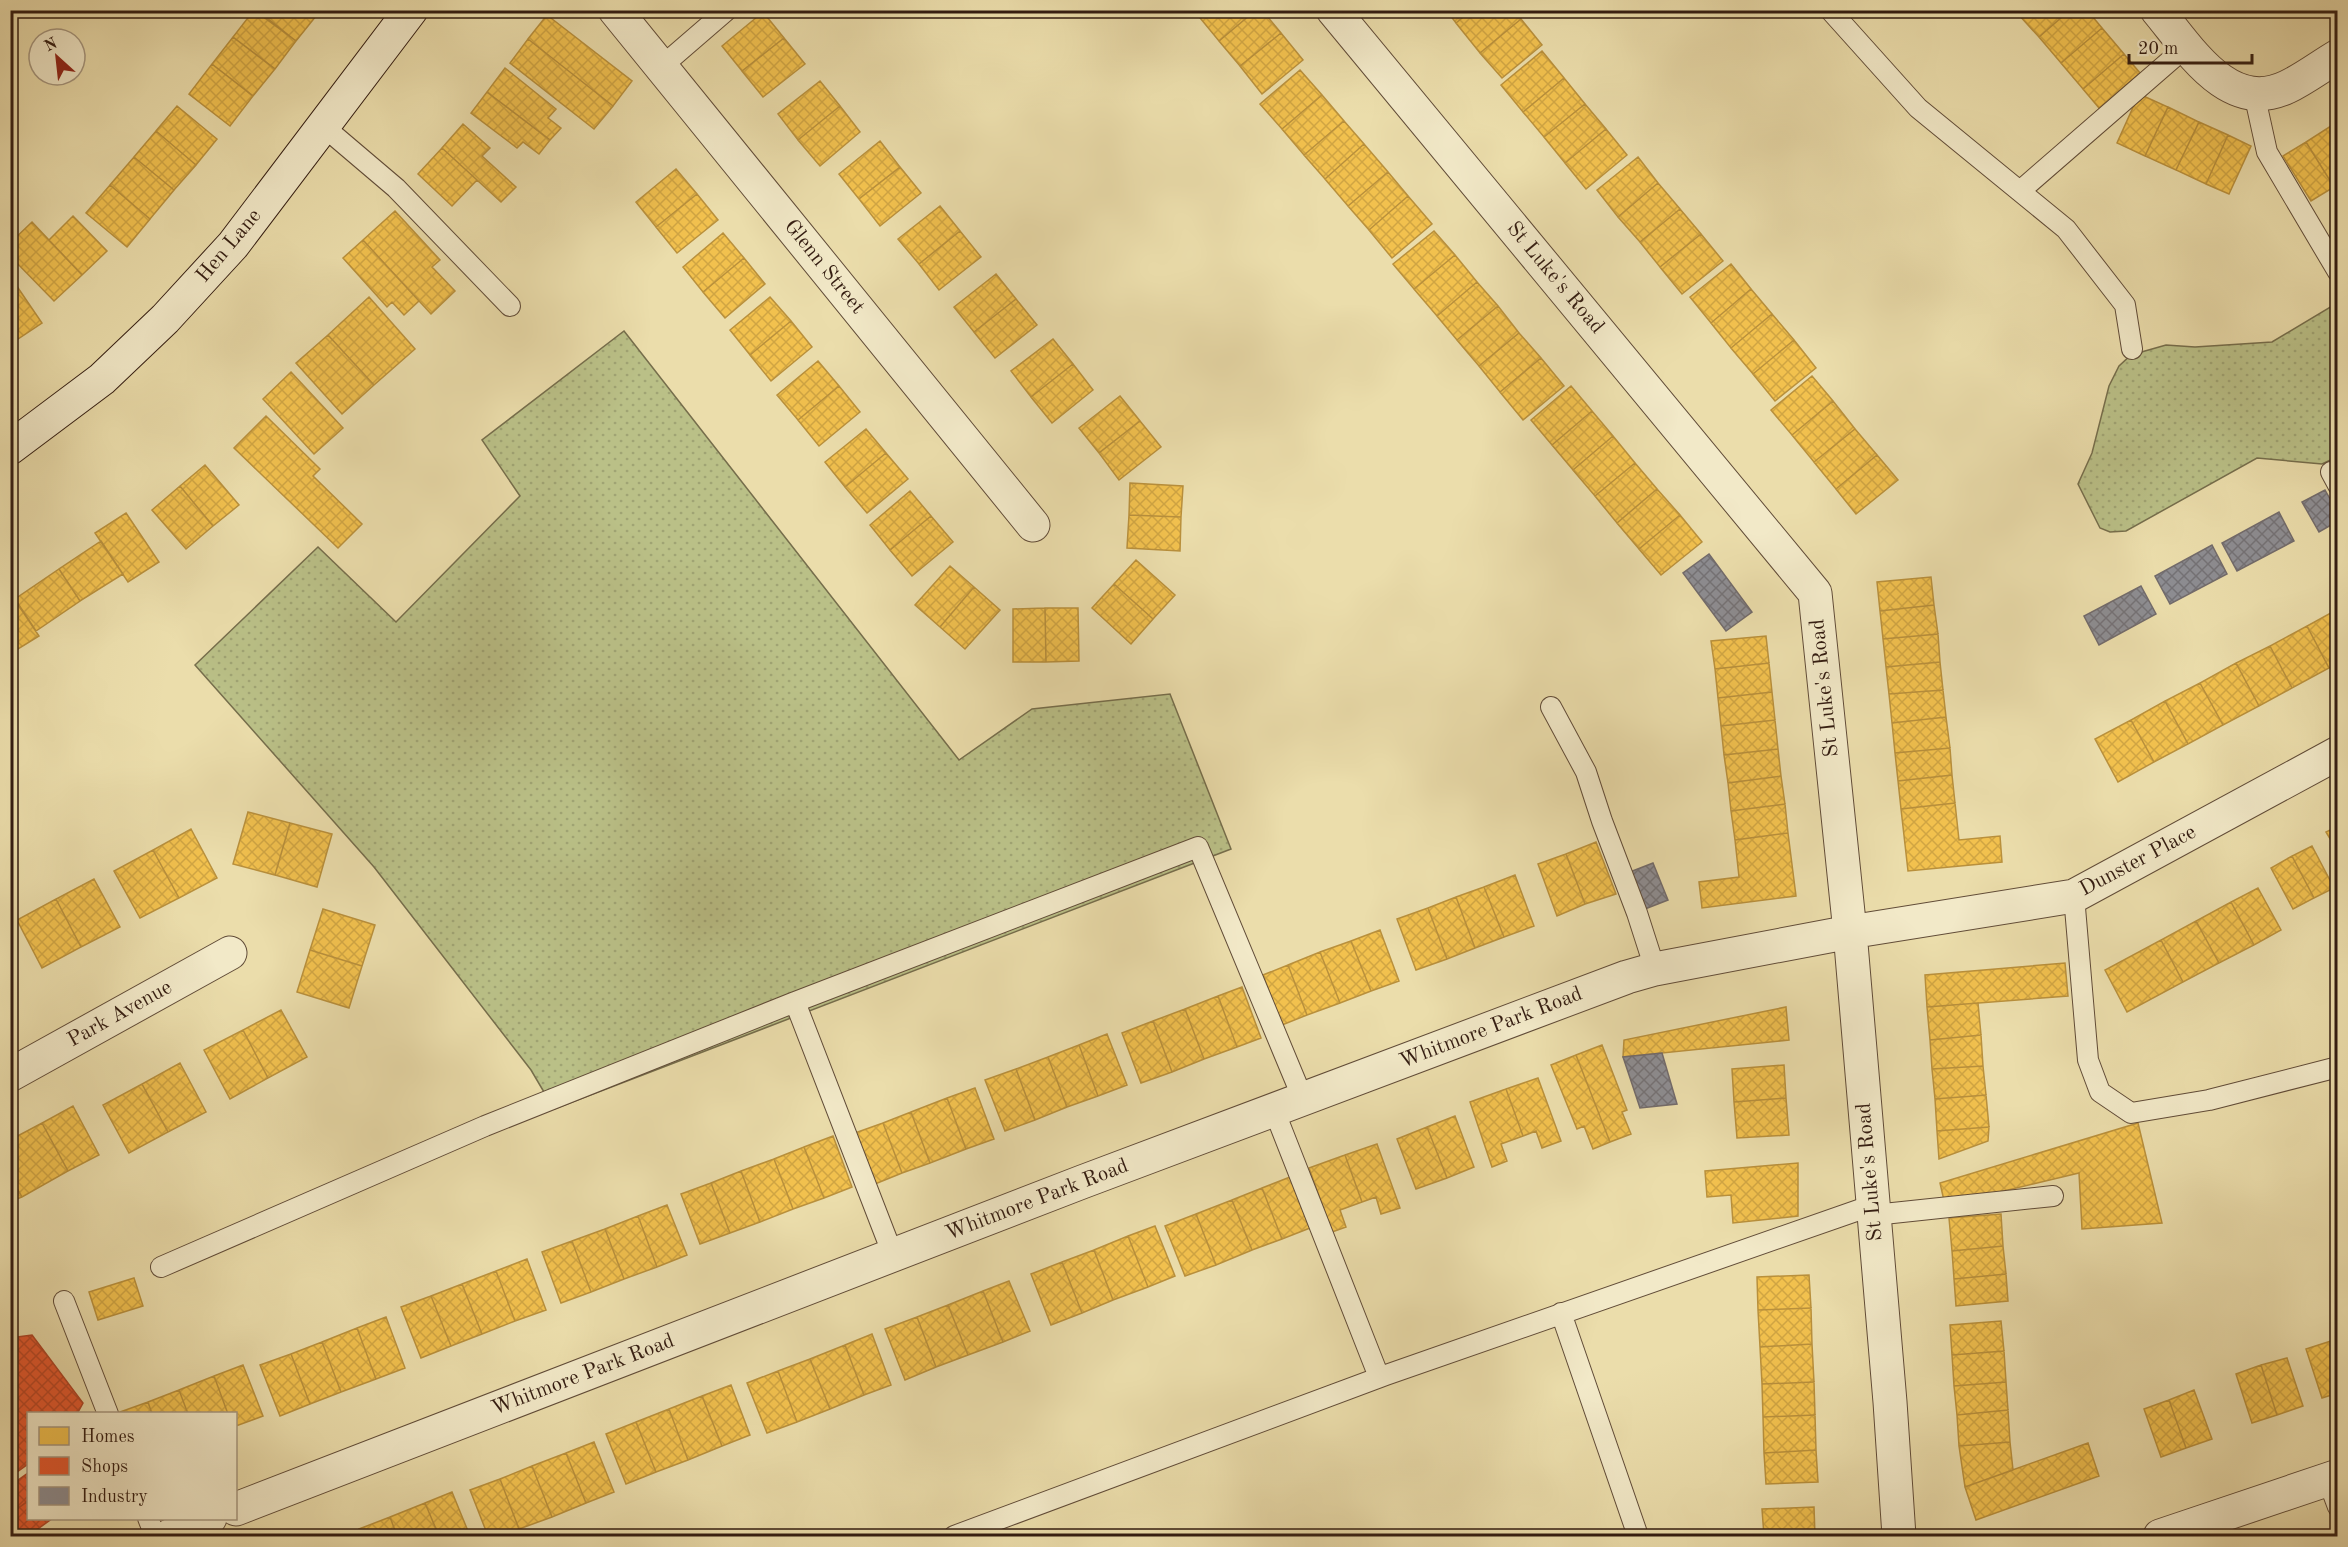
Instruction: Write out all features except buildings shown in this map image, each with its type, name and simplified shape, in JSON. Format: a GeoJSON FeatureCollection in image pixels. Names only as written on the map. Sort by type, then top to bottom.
{"type":"FeatureCollection","features":[{"type":"Feature","properties":{"kind":"street","name":"Hen Lane"},"geometry":{"type":"LineString","coordinates":[[10,448],[102,379],[165,319],[233,245],[411,10]]}},
{"type":"Feature","properties":{"kind":"street","name":"Glenn Street"},"geometry":{"type":"LineString","coordinates":[[615,10],[1033,525]]}},
{"type":"Feature","properties":{"kind":"street","name":"St Luke's Road"},"geometry":{"type":"LineString","coordinates":[[1333,10],[1815,593],[1850,932],[1899,1536]]}},
{"type":"Feature","properties":{"kind":"street"},"geometry":{"type":"LineString","coordinates":[[2157,10],[2213,76],[2228,87],[2250,93],[2267,93],[2286,87],[2337,56]]}},
{"type":"Feature","properties":{"kind":"street","name":"Dunster Place"},"geometry":{"type":"LineString","coordinates":[[1850,932],[2074,896],[2337,753]]}},
{"type":"Feature","properties":{"kind":"street","name":"Whitmore Park Road"},"geometry":{"type":"LineString","coordinates":[[237,1509],[893,1255],[1627,976],[1850,932]]}},
{"type":"Feature","properties":{"kind":"street","name":"Park Avenue"},"geometry":{"type":"LineString","coordinates":[[10,1075],[230,953]]}},
{"type":"Feature","properties":{"kind":"street"},"geometry":{"type":"LineString","coordinates":[[2160,1536],[2334,1488]]}},
{"type":"Feature","properties":{"kind":"street"},"geometry":{"type":"LineString","coordinates":[[169,1536],[205,1520]]}},
{"type":"Feature","properties":{"kind":"lane"},"geometry":{"type":"LineString","coordinates":[[661,67],[727,10]]}},
{"type":"Feature","properties":{"kind":"lane"},"geometry":{"type":"LineString","coordinates":[[1830,10],[1918,108],[2066,229],[2125,305],[2132,349]]}},
{"type":"Feature","properties":{"kind":"lane"},"geometry":{"type":"LineString","coordinates":[[2020,191],[2187,46]]}},
{"type":"Feature","properties":{"kind":"lane"},"geometry":{"type":"LineString","coordinates":[[2250,93],[2267,152],[2337,272]]}},
{"type":"Feature","properties":{"kind":"lane"},"geometry":{"type":"LineString","coordinates":[[323,126],[396,188],[510,306]]}},
{"type":"Feature","properties":{"kind":"lane"},"geometry":{"type":"LineString","coordinates":[[1551,707],[1586,772],[1655,969]]}},
{"type":"Feature","properties":{"kind":"lane"},"geometry":{"type":"LineString","coordinates":[[161,1267],[485,1126],[795,1002],[1198,847],[1289,1104],[1379,1377]]}},
{"type":"Feature","properties":{"kind":"lane"},"geometry":{"type":"LineString","coordinates":[[2074,896],[2088,1060],[2100,1092],[2131,1113],[2209,1100],[2337,1066]]}},
{"type":"Feature","properties":{"kind":"lane"},"geometry":{"type":"LineString","coordinates":[[795,1002],[893,1255]]}},
{"type":"Feature","properties":{"kind":"lane"},"geometry":{"type":"LineString","coordinates":[[960,1536],[1197,1444],[1379,1377],[1561,1313],[1874,1210],[2053,1196]]}},
{"type":"Feature","properties":{"kind":"lane"},"geometry":{"type":"LineString","coordinates":[[64,1301],[108,1412]]}},
{"type":"Feature","properties":{"kind":"lane"},"geometry":{"type":"LineString","coordinates":[[1561,1313],[1638,1536]]}},
{"type":"Feature","properties":{"kind":"lane"},"geometry":{"type":"LineString","coordinates":[[149,1520],[155,1536]]}},
{"type":"Feature","properties":{"kind":"green space"},"geometry":{"type":"Polygon","coordinates":[[[2337,303],[2337,457],[2322,464],[2257,458],[2126,531],[2110,532],[2100,528],[2078,484],[2092,453],[2109,386],[2119,366],[2131,355],[2166,345],[2195,347],[2272,342],[2337,303]]]}},
{"type":"Feature","properties":{"kind":"green space"},"geometry":{"type":"Polygon","coordinates":[[[624,331],[959,760],[1032,709],[1170,694],[1231,849],[554,1109],[531,1070],[374,867],[195,665],[318,547],[396,622],[520,496],[482,440],[624,331]]]}}]}
